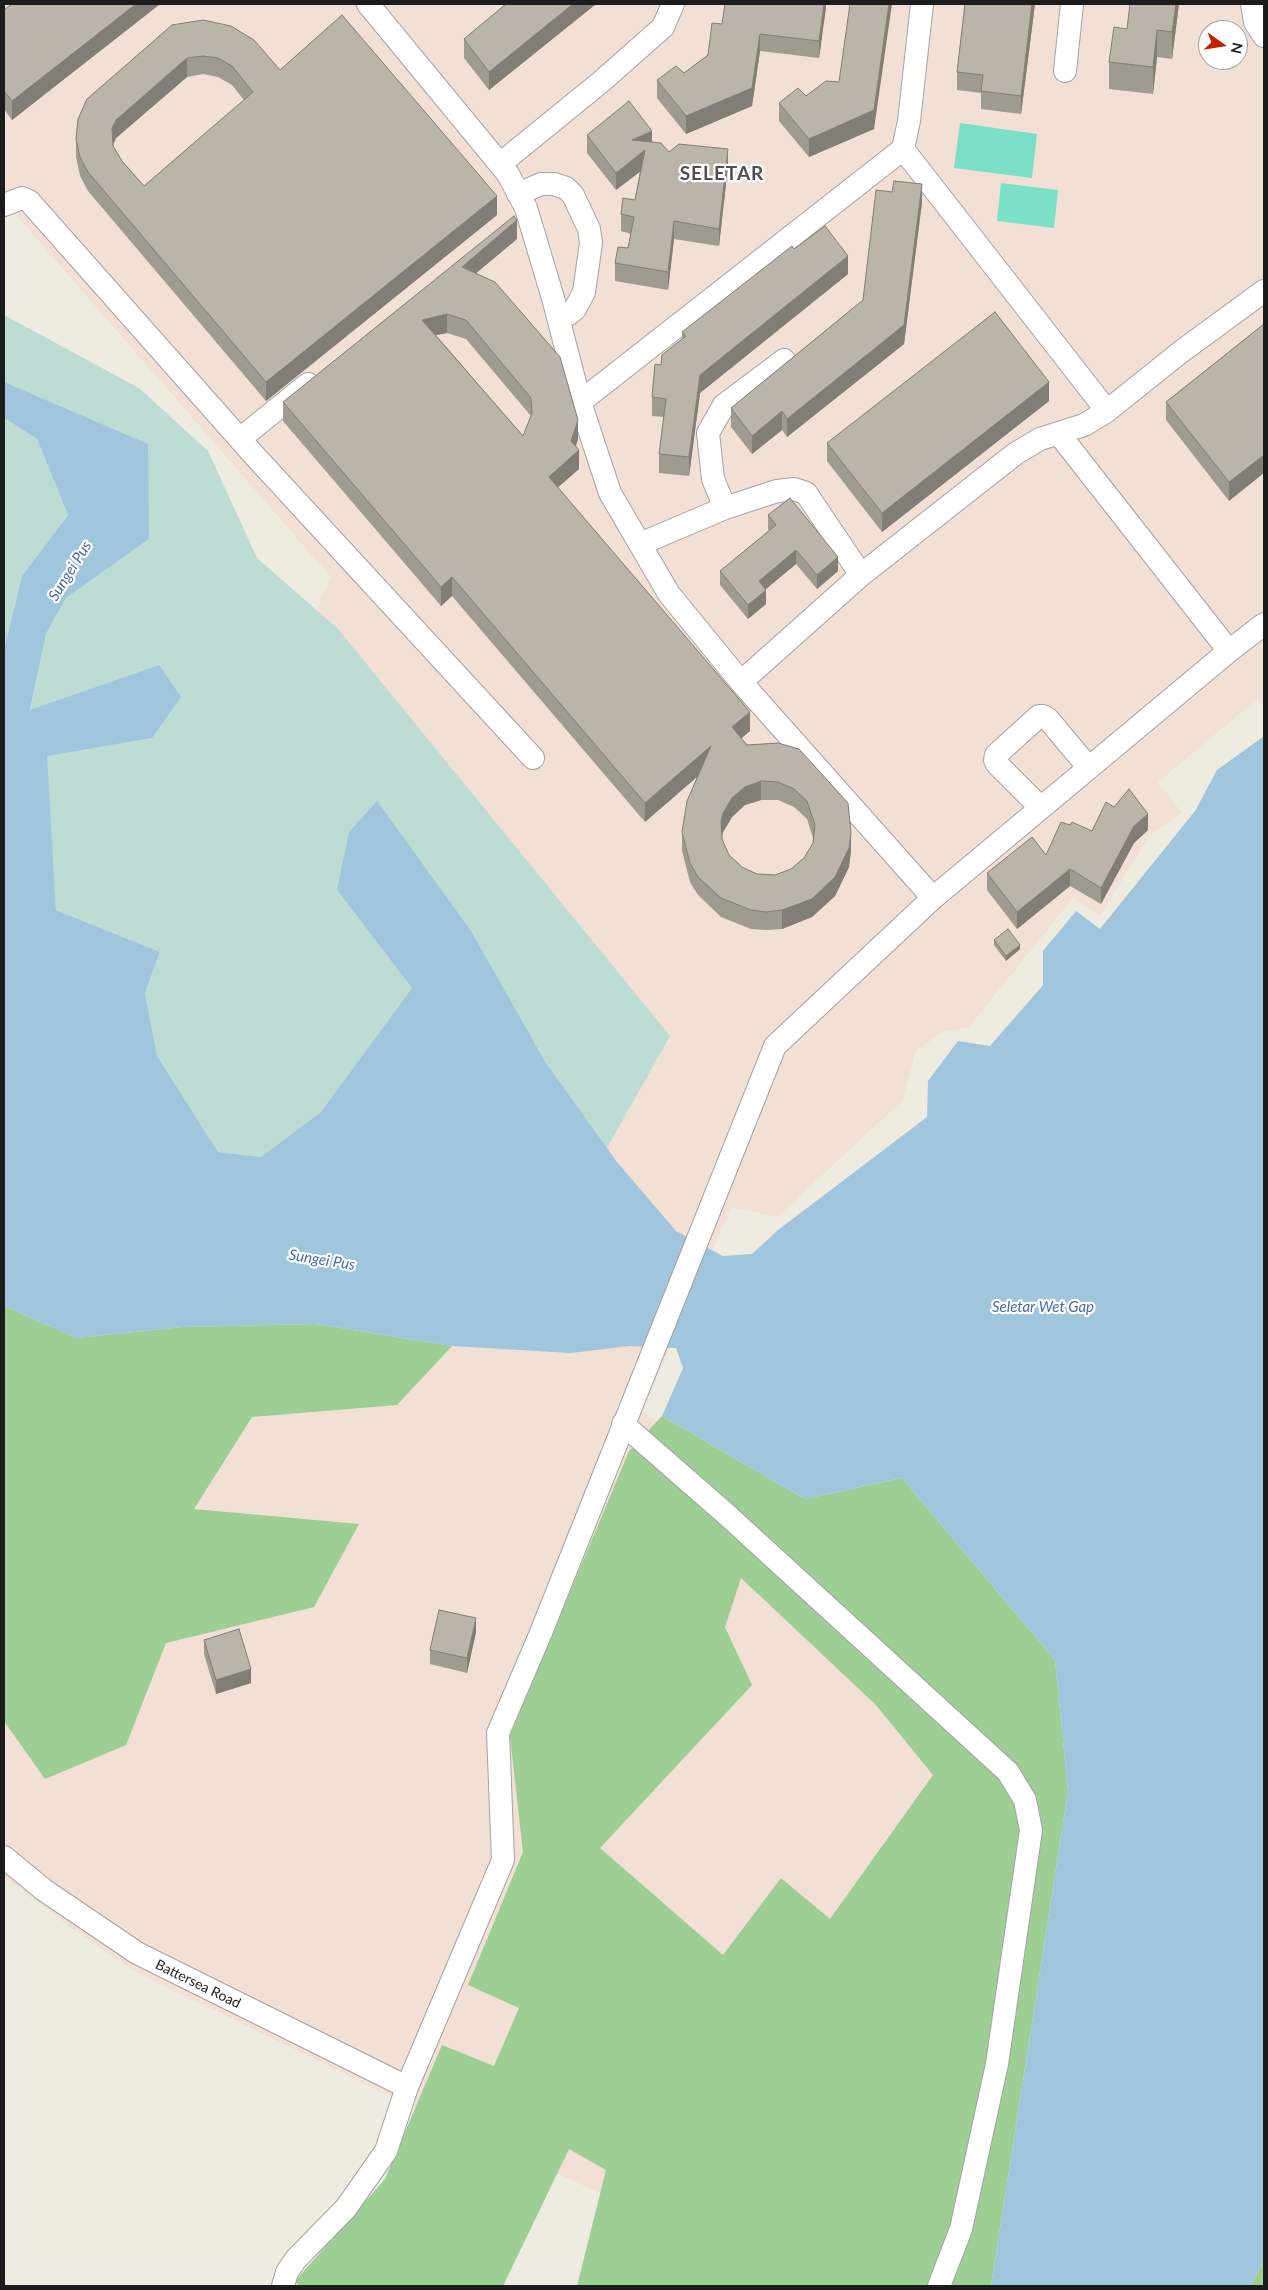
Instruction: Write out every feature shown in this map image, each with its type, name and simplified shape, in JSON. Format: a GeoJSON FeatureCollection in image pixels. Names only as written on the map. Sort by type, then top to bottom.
{"type":"FeatureCollection","features":[{"type":"Feature","properties":{"kind":"lane"},"geometry":{"type":"LineString","coordinates":[[368,4],[508,174],[518,207],[558,316],[580,402],[610,493],[669,594],[741,682],[933,898]]}},
{"type":"Feature","properties":{"kind":"lane"},"geometry":{"type":"LineString","coordinates":[[500,164],[602,81],[663,27],[673,4]]}},
{"type":"Feature","properties":{"kind":"lane"},"geometry":{"type":"LineString","coordinates":[[580,402],[903,149],[909,121],[922,4]]}},
{"type":"Feature","properties":{"kind":"lane"},"geometry":{"type":"LineString","coordinates":[[1065,72],[1072,4]]}},
{"type":"Feature","properties":{"kind":"lane"},"geometry":{"type":"LineString","coordinates":[[1252,4],[1255,22],[1264,36]]}},
{"type":"Feature","properties":{"kind":"lane"},"geometry":{"type":"LineString","coordinates":[[903,149],[1107,411]]}},
{"type":"Feature","properties":{"kind":"lane"},"geometry":{"type":"LineString","coordinates":[[518,207],[541,184],[554,184],[566,188],[573,196],[589,229],[591,243],[584,292],[575,309],[569,314],[558,316]]}},
{"type":"Feature","properties":{"kind":"lane"},"geometry":{"type":"LineString","coordinates":[[4,205],[22,198],[29,201],[241,438],[533,758]]}},
{"type":"Feature","properties":{"kind":"lane"},"geometry":{"type":"LineString","coordinates":[[741,682],[861,575],[1014,454],[1040,439],[1084,425],[1107,411],[1182,351],[1264,291]]}},
{"type":"Feature","properties":{"kind":"lane"},"geometry":{"type":"LineString","coordinates":[[725,508],[713,479],[708,433],[724,405],[784,360]]}},
{"type":"Feature","properties":{"kind":"lane"},"geometry":{"type":"LineString","coordinates":[[241,438],[326,370]]}},
{"type":"Feature","properties":{"kind":"lane"},"geometry":{"type":"LineString","coordinates":[[1059,434],[1229,651]]}},
{"type":"Feature","properties":{"kind":"lane"},"geometry":{"type":"LineString","coordinates":[[640,544],[725,508],[777,491],[794,489],[806,493],[861,575]]}},
{"type":"Feature","properties":{"kind":"lane"},"geometry":{"type":"LineString","coordinates":[[283,2286],[287,2272],[296,2259],[346,2208],[386,2151],[407,2087],[503,1860],[498,1733],[540,1634],[775,1046],[795,1025],[933,898],[1229,651],[1264,624]]}},
{"type":"Feature","properties":{"kind":"lane"},"geometry":{"type":"LineString","coordinates":[[1041,808],[995,760],[996,755],[1039,716],[1044,716],[1048,719],[1089,768]]}},
{"type":"Feature","properties":{"kind":"lane"},"geometry":{"type":"LineString","coordinates":[[623,1424],[726,1514],[1008,1772],[1025,1800],[1032,1830],[997,2064],[961,2229],[939,2286]]}},
{"type":"Feature","properties":{"kind":"lane","name":"Battersea Road"},"geometry":{"type":"LineString","coordinates":[[4,1857],[44,1890],[137,1953],[407,2087]]}},
{"type":"Feature","properties":{"kind":"shaded area"},"geometry":{"type":"Polygon","coordinates":[[[4,4],[1264,4],[1264,707],[1256,700],[1158,782],[1182,813],[1149,836],[1100,916],[1073,898],[969,1027],[942,1032],[916,1051],[902,1101],[777,1217],[731,1207],[642,1411],[954,1636],[1007,1687],[646,2214],[455,2127],[138,1973],[73,1929],[4,1877],[4,1450],[330,576],[4,201],[4,4]]]}},
{"type":"Feature","properties":{"kind":"shaded area"},"geometry":{"type":"Polygon","coordinates":[[[4,315],[139,388],[208,451],[257,558],[338,629],[670,1036],[607,1148],[544,1060],[337,890],[412,988],[321,1112],[261,1157],[218,1152],[157,1056],[145,993],[160,952],[56,910],[46,755],[152,738],[159,665],[30,711],[46,634],[66,598],[149,539],[10,386],[4,382],[4,315]]]}},
{"type":"Feature","properties":{"kind":"shaded area"},"geometry":{"type":"Polygon","coordinates":[[[4,418],[37,439],[68,515],[22,576],[4,650],[4,418]]]}},
{"type":"Feature","properties":{"kind":"green space"},"geometry":{"type":"Polygon","coordinates":[[[960,123],[1037,134],[1032,178],[954,168],[960,123]]]}},
{"type":"Feature","properties":{"kind":"green space"},"geometry":{"type":"Polygon","coordinates":[[[1001,183],[1058,190],[1054,228],[997,221],[1001,183]]]}},
{"type":"Feature","properties":{"kind":"green space"},"geometry":{"type":"Polygon","coordinates":[[[4,1306],[77,1338],[183,1327],[316,1324],[452,1346],[397,1405],[252,1417],[194,1509],[359,1524],[314,1607],[166,1643],[126,1745],[45,1779],[4,1721],[4,1306]]]}},
{"type":"Feature","properties":{"kind":"green space"},"geometry":{"type":"Polygon","coordinates":[[[662,1416],[805,1499],[902,1478],[1055,1660],[1068,1791],[991,2286],[577,2286],[606,2170],[569,2149],[503,2286],[299,2286],[295,2281],[385,2179],[442,2045],[494,2066],[519,2008],[468,1985],[523,1852],[510,1736],[629,1451],[662,1416]],[[741,1578],[725,1627],[752,1685],[600,1848],[723,1955],[781,1878],[830,1919],[933,1775],[876,1705],[741,1578]]]}},
{"type":"Feature","properties":{"kind":"green space"},"geometry":{"type":"Polygon","coordinates":[[[1264,2260],[1264,2286],[1250,2286],[1264,2260]]]}},
{"type":"Feature","properties":{"kind":"water","name":"Seletar Wet Gap"},"geometry":{"type":"Polygon","coordinates":[[[4,382],[148,444],[149,539],[66,598],[46,634],[30,710],[159,665],[181,697],[152,738],[47,756],[56,910],[160,952],[145,993],[157,1056],[218,1152],[261,1157],[321,1112],[412,988],[337,890],[349,832],[377,801],[471,931],[544,1060],[617,1162],[676,1231],[723,1256],[752,1254],[778,1230],[927,1117],[928,1081],[958,1041],[990,1046],[1043,985],[1043,951],[1076,911],[1100,929],[1195,811],[1217,770],[1264,736],[1264,2260],[1250,2286],[991,2286],[1068,1791],[1055,1660],[902,1478],[805,1499],[662,1416],[683,1368],[676,1348],[629,1346],[571,1353],[452,1346],[316,1324],[183,1327],[77,1338],[4,1306],[4,650],[22,576],[68,515],[37,439],[4,418],[4,382]]]}},
{"type":"Feature","properties":{"kind":"building"},"geometry":{"type":"Polygon","coordinates":[[[12,4],[136,4],[12,101],[4,91],[4,10],[12,4]]]}},
{"type":"Feature","properties":{"kind":"building"},"geometry":{"type":"Polygon","coordinates":[[[506,4],[573,4],[489,72],[464,39],[506,4]]]}},
{"type":"Feature","properties":{"kind":"building"},"geometry":{"type":"Polygon","coordinates":[[[725,4],[824,4],[819,41],[760,34],[752,88],[686,116],[657,80],[676,66],[684,73],[708,55],[712,23],[722,24],[725,4]]]}},
{"type":"Feature","properties":{"kind":"building"},"geometry":{"type":"Polygon","coordinates":[[[850,4],[889,4],[874,110],[809,139],[779,103],[798,88],[806,96],[826,81],[839,82],[850,4]]]}},
{"type":"Feature","properties":{"kind":"building"},"geometry":{"type":"Polygon","coordinates":[[[965,4],[1032,4],[1021,96],[981,91],[983,75],[957,72],[965,4]]]}},
{"type":"Feature","properties":{"kind":"building"},"geometry":{"type":"Polygon","coordinates":[[[1130,4],[1176,4],[1172,32],[1157,30],[1153,67],[1109,62],[1114,27],[1127,29],[1130,4]]]}},
{"type":"Feature","properties":{"kind":"building"},"geometry":{"type":"Polygon","coordinates":[[[342,15],[497,196],[266,382],[88,172],[80,157],[76,139],[78,119],[87,99],[172,25],[203,20],[231,26],[254,40],[280,70],[342,15]],[[203,56],[187,58],[116,120],[112,128],[113,146],[122,161],[144,186],[253,92],[232,66],[218,58],[203,56]]]}},
{"type":"Feature","properties":{"kind":"building"},"geometry":{"type":"Polygon","coordinates":[[[629,101],[652,131],[632,140],[661,143],[669,152],[679,144],[728,149],[719,229],[674,221],[668,272],[615,263],[618,247],[628,248],[634,217],[621,214],[623,198],[635,200],[645,150],[616,173],[587,135],[629,101]]]}},
{"type":"Feature","properties":{"kind":"building"},"geometry":{"type":"Polygon","coordinates":[[[894,181],[922,184],[904,325],[787,419],[782,411],[752,436],[731,408],[863,300],[876,190],[892,192],[894,181]]]}},
{"type":"Feature","properties":{"kind":"building"},"geometry":{"type":"Polygon","coordinates":[[[514,216],[517,220],[462,267],[495,282],[560,357],[578,420],[571,441],[579,450],[549,477],[750,712],[732,727],[747,745],[778,743],[799,749],[848,803],[851,833],[849,848],[835,877],[812,899],[782,910],[766,912],[751,910],[721,898],[698,877],[690,863],[682,832],[687,801],[711,746],[645,803],[452,577],[441,587],[283,402],[514,216]],[[447,314],[422,320],[523,436],[532,413],[531,398],[466,320],[447,314]],[[761,781],[745,787],[732,798],[723,813],[721,822],[722,839],[729,855],[742,867],[757,874],[775,875],[791,869],[804,858],[813,843],[815,825],[807,801],[794,789],[778,782],[761,781]]]}},
{"type":"Feature","properties":{"kind":"building"},"geometry":{"type":"Polygon","coordinates":[[[825,226],[848,256],[700,375],[689,457],[659,454],[666,399],[652,397],[655,364],[661,365],[662,355],[686,336],[682,332],[792,246],[794,249],[825,226]]]}},
{"type":"Feature","properties":{"kind":"building"},"geometry":{"type":"Polygon","coordinates":[[[995,312],[1049,382],[882,513],[827,443],[995,312]]]}},
{"type":"Feature","properties":{"kind":"building"},"geometry":{"type":"Polygon","coordinates":[[[1264,324],[1264,455],[1229,482],[1166,402],[1264,324]]]}},
{"type":"Feature","properties":{"kind":"building"},"geometry":{"type":"Polygon","coordinates":[[[790,498],[838,557],[817,575],[796,550],[759,581],[766,590],[748,605],[720,571],[776,525],[768,515],[790,498]]]}},
{"type":"Feature","properties":{"kind":"building"},"geometry":{"type":"Polygon","coordinates":[[[1129,789],[1148,814],[1134,826],[1101,888],[1070,869],[1017,912],[987,873],[1032,837],[1046,855],[1061,822],[1070,825],[1072,822],[1092,831],[1106,802],[1114,807],[1129,789]]]}},
{"type":"Feature","properties":{"kind":"building"},"geometry":{"type":"Polygon","coordinates":[[[1008,929],[1020,945],[1006,956],[994,940],[1008,929]]]}},
{"type":"Feature","properties":{"kind":"building"},"geometry":{"type":"Polygon","coordinates":[[[439,1610],[476,1618],[467,1658],[430,1650],[439,1610]]]}},
{"type":"Feature","properties":{"kind":"building"},"geometry":{"type":"Polygon","coordinates":[[[239,1629],[251,1669],[216,1680],[204,1640],[239,1629]]]}},
{"type":"Feature","properties":{"kind":"district","name":"SELETAR"},"geometry":{"type":"Point","coordinates":[722,174]}},
{"type":"Feature","properties":{"kind":"water label","name":"Sungei Pus"},"geometry":{"type":"Point","coordinates":[70,571]}},
{"type":"Feature","properties":{"kind":"water label","name":"Sungei Pus"},"geometry":{"type":"Point","coordinates":[322,1260]}}]}
